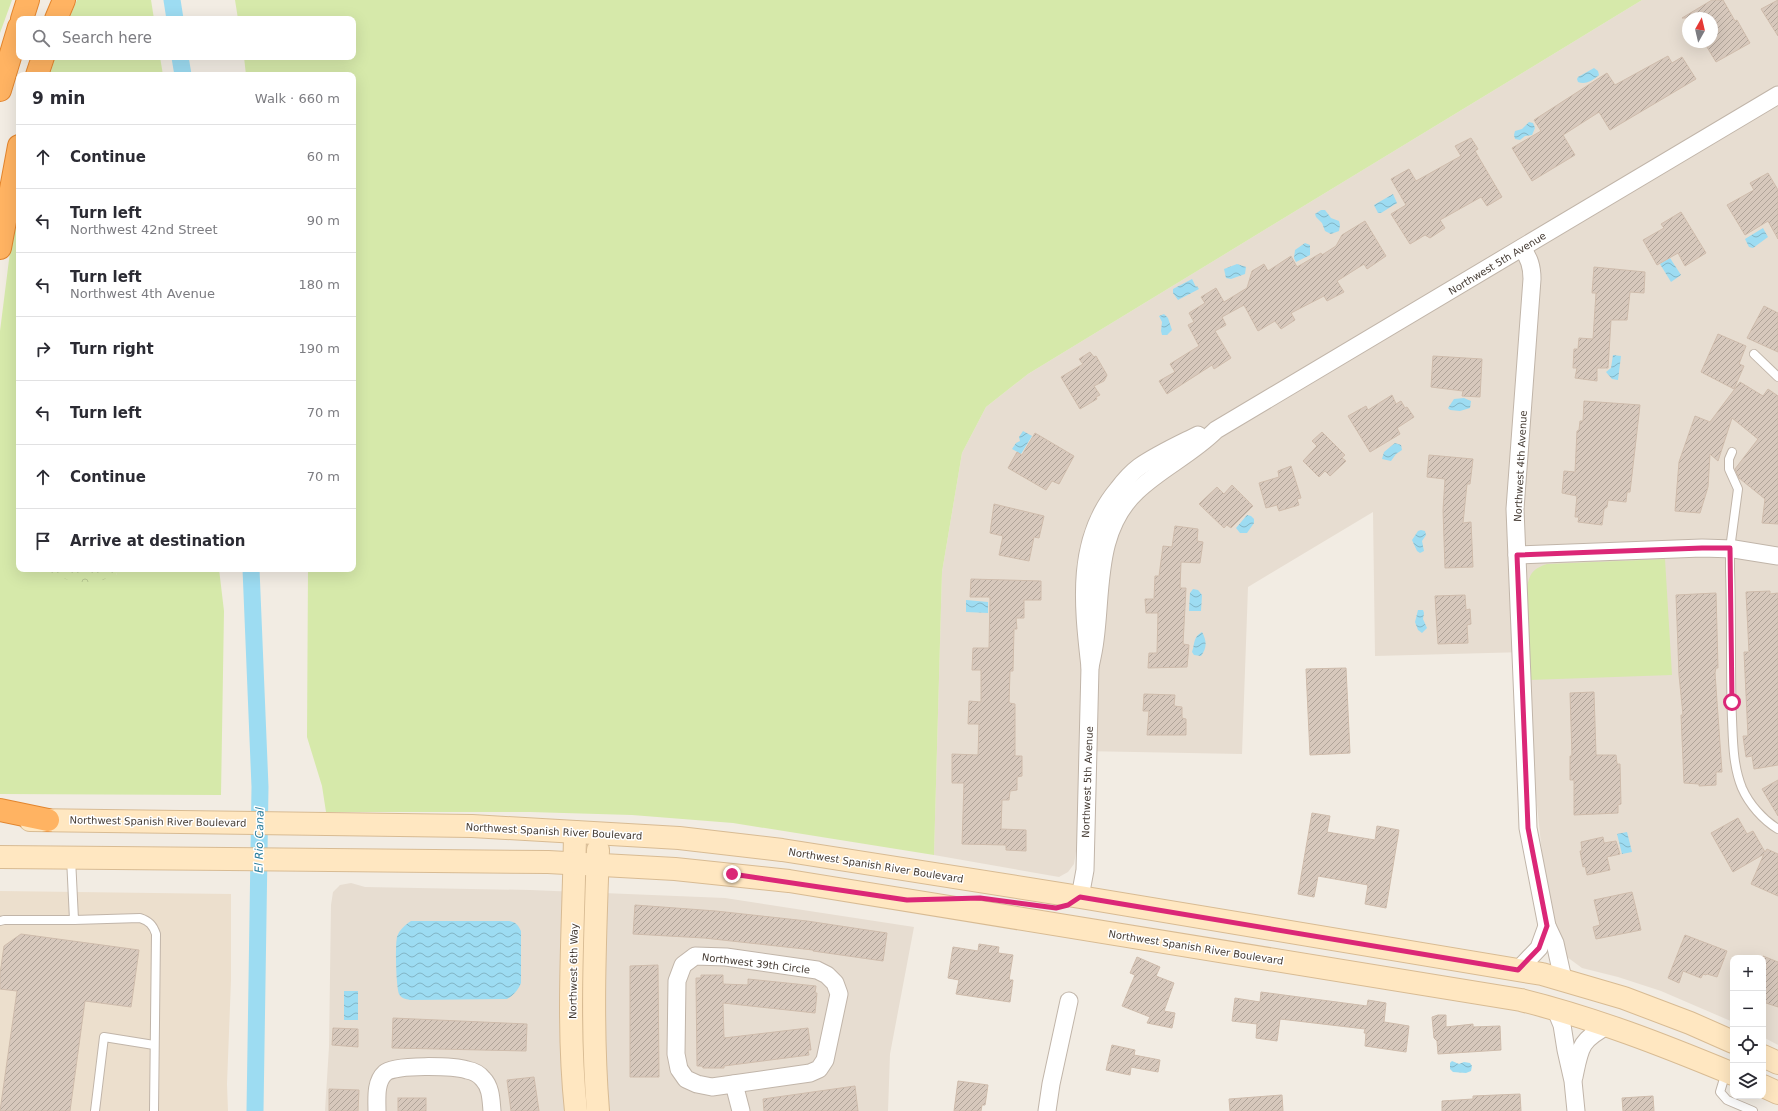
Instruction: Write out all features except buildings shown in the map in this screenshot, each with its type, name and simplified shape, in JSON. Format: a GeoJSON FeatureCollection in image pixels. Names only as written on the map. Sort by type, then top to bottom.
{"type":"FeatureCollection","features":[{"type":"Feature","properties":{"kind":"highway"},"geometry":{"type":"LineString","coordinates":[[23,16],[28,0]]}},
{"type":"Feature","properties":{"kind":"highway"},"geometry":{"type":"LineString","coordinates":[[57,16],[64,0]]}},
{"type":"Feature","properties":{"kind":"highway"},"geometry":{"type":"LineString","coordinates":[[0,90],[16,37]]}},
{"type":"Feature","properties":{"kind":"highway"},"geometry":{"type":"LineString","coordinates":[[38,72],[42,60]]}},
{"type":"Feature","properties":{"kind":"highway"},"geometry":{"type":"LineString","coordinates":[[0,248],[16,162]]}},
{"type":"Feature","properties":{"kind":"highway"},"geometry":{"type":"LineString","coordinates":[[0,810],[48,820]]}},
{"type":"Feature","properties":{"kind":"main road","name":"Northwest Spanish River Boulevard"},"geometry":{"type":"LineString","coordinates":[[0,820],[414,824],[679,838],[782,850],[1080,897],[1518,970],[1563,979],[1659,1010],[1730,1041]]}},
{"type":"Feature","properties":{"kind":"main road","name":"Northwest 6th Way"},"geometry":{"type":"LineString","coordinates":[[575,832],[571,999],[576,1111]]}},
{"type":"Feature","properties":{"kind":"main road"},"geometry":{"type":"LineString","coordinates":[[598,1111],[594,1055],[594,999],[599,833]]}},
{"type":"Feature","properties":{"kind":"main road","name":"Northwest Spanish River Boulevard"},"geometry":{"type":"LineString","coordinates":[[0,857],[220,858],[575,863],[732,874],[907,900],[1491,995],[1555,1008],[1609,1025],[1730,1073]]}},
{"type":"Feature","properties":{"kind":"main road"},"geometry":{"type":"LineString","coordinates":[[907,900],[980,898],[1056,908],[1068,905],[1080,897]]}},
{"type":"Feature","properties":{"kind":"main road"},"geometry":{"type":"LineString","coordinates":[[1766,1057],[1778,1063]]}},
{"type":"Feature","properties":{"kind":"main road"},"geometry":{"type":"LineString","coordinates":[[1766,1087],[1778,1093]]}},
{"type":"Feature","properties":{"kind":"street","name":"Northwest 5th Avenue"},"geometry":{"type":"LineString","coordinates":[[1080,897],[1085,870],[1090,666],[1095,640],[1103,557],[1115,520],[1135,492],[1152,478],[1202,444],[1216,430],[1778,95]]}},
{"type":"Feature","properties":{"kind":"street","name":"Northwest 4th Avenue"},"geometry":{"type":"LineString","coordinates":[[1522,248],[1528,256],[1532,266],[1515,509],[1528,828],[1547,926],[1555,943],[1563,979]]}},
{"type":"Feature","properties":{"kind":"street"},"geometry":{"type":"LineString","coordinates":[[1517,555],[1730,548],[1778,556]]}},
{"type":"Feature","properties":{"kind":"street"},"geometry":{"type":"LineString","coordinates":[[1518,970],[1539,948],[1547,926]]}},
{"type":"Feature","properties":{"kind":"street","name":"Northwest 39th Circle"},"geometry":{"type":"LineString","coordinates":[[695,956],[726,957],[817,970],[827,975],[835,983],[839,994],[825,1060],[819,1069],[810,1073],[734,1084],[712,1087],[697,1084],[686,1079],[679,1069],[676,1054],[677,981],[683,965],[695,956]]}},
{"type":"Feature","properties":{"kind":"street"},"geometry":{"type":"LineString","coordinates":[[1047,1111],[1050,1084],[1069,1001]]}},
{"type":"Feature","properties":{"kind":"street"},"geometry":{"type":"LineString","coordinates":[[1555,1008],[1562,1024],[1573,1081],[1576,1111]]}},
{"type":"Feature","properties":{"kind":"street"},"geometry":{"type":"LineString","coordinates":[[1573,1081],[1578,1058],[1586,1039],[1609,1025]]}},
{"type":"Feature","properties":{"kind":"street"},"geometry":{"type":"LineString","coordinates":[[377,1111],[380,1081],[386,1072],[393,1068],[405,1066],[466,1069],[476,1073],[485,1080],[490,1091],[492,1111]]}},
{"type":"Feature","properties":{"kind":"street"},"geometry":{"type":"LineString","coordinates":[[734,1084],[742,1111]]}},
{"type":"Feature","properties":{"kind":"lane"},"geometry":{"type":"LineString","coordinates":[[1754,354],[1778,377]]}},
{"type":"Feature","properties":{"kind":"lane"},"geometry":{"type":"LineString","coordinates":[[1732,452],[1729,469],[1738,489],[1730,548],[1732,702],[1736,768],[1743,789],[1754,807],[1767,822],[1778,829]]}},
{"type":"Feature","properties":{"kind":"lane"},"geometry":{"type":"LineString","coordinates":[[71,857],[74,920]]}},
{"type":"Feature","properties":{"kind":"lane"},"geometry":{"type":"LineString","coordinates":[[0,921],[140,918],[147,921],[153,927],[156,934],[154,1111]]}},
{"type":"Feature","properties":{"kind":"lane"},"geometry":{"type":"LineString","coordinates":[[95,1111],[104,1037],[154,1045]]}},
{"type":"Feature","properties":{"kind":"lane"},"geometry":{"type":"LineString","coordinates":[[1730,1073],[1720,1092],[1727,1100],[1751,1111]]}},
{"type":"Feature","properties":{"kind":"shaded area"},"geometry":{"type":"Polygon","coordinates":[[[1642,0],[1778,0],[1778,1045],[1766,1039],[1766,955],[1730,955],[1730,1021],[1661,991],[1618,977],[1582,968],[1567,957],[1560,945],[1543,863],[1532,757],[1527,652],[1375,656],[1373,512],[1248,587],[1242,754],[1082,751],[1080,827],[1074,864],[1068,872],[1059,877],[934,855],[942,572],[962,453],[986,407],[1028,374],[1642,0]]]}},
{"type":"Feature","properties":{"kind":"shaded area"},"geometry":{"type":"Polygon","coordinates":[[[351,883],[365,887],[530,890],[725,898],[914,927],[890,1054],[888,1111],[325,1111],[329,1047],[331,905],[333,892],[340,885],[351,883]]]}},
{"type":"Feature","properties":{"kind":"shaded area"},"geometry":{"type":"Polygon","coordinates":[[[0,891],[231,894],[231,980],[227,1084],[228,1111],[0,1111],[0,891]]]}},
{"type":"Feature","properties":{"kind":"green space"},"geometry":{"type":"Polygon","coordinates":[[[0,0],[12,0],[0,33],[0,0]]]}},
{"type":"Feature","properties":{"kind":"green space"},"geometry":{"type":"Polygon","coordinates":[[[77,0],[151,0],[154,16],[70,16],[77,0]]]}},
{"type":"Feature","properties":{"kind":"green space"},"geometry":{"type":"Polygon","coordinates":[[[235,0],[1642,0],[1028,374],[986,407],[962,453],[942,572],[934,855],[733,823],[632,815],[530,812],[326,812],[322,786],[307,737],[308,572],[356,572],[356,72],[246,72],[244,60],[356,60],[356,16],[238,16],[235,0]]]}},
{"type":"Feature","properties":{"kind":"green space"},"geometry":{"type":"Polygon","coordinates":[[[54,60],[160,60],[162,72],[51,72],[54,60]]]}},
{"type":"Feature","properties":{"kind":"green space"},"geometry":{"type":"Polygon","coordinates":[[[16,218],[16,572],[116,575],[118,572],[219,572],[224,611],[221,795],[0,794],[0,331],[11,244],[16,218]]]}},
{"type":"Feature","properties":{"kind":"green space"},"geometry":{"type":"Polygon","coordinates":[[[1665,559],[1672,675],[1529,680],[1526,593],[1528,581],[1535,570],[1547,564],[1665,559]]]}},
{"type":"Feature","properties":{"kind":"green space"},"geometry":{"type":"Polygon","coordinates":[[[38,572],[118,572],[116,575],[89,585],[38,572]]]}},
{"type":"Feature","properties":{"kind":"water"},"geometry":{"type":"Polygon","coordinates":[[[1594,68],[1598,71],[1599,75],[1587,82],[1578,82],[1578,77],[1594,68]]]}},
{"type":"Feature","properties":{"kind":"water"},"geometry":{"type":"Polygon","coordinates":[[[1529,122],[1533,123],[1535,128],[1532,135],[1525,136],[1520,140],[1515,139],[1515,131],[1522,129],[1529,122]]]}},
{"type":"Feature","properties":{"kind":"water"},"geometry":{"type":"Polygon","coordinates":[[[1393,194],[1397,203],[1381,213],[1378,213],[1374,205],[1393,194]]]}},
{"type":"Feature","properties":{"kind":"water"},"geometry":{"type":"Polygon","coordinates":[[[1321,210],[1325,210],[1331,218],[1339,221],[1339,231],[1331,234],[1325,231],[1322,223],[1315,214],[1321,210]]]}},
{"type":"Feature","properties":{"kind":"water"},"geometry":{"type":"Polygon","coordinates":[[[1763,228],[1768,237],[1753,248],[1749,247],[1745,239],[1763,228]]]}},
{"type":"Feature","properties":{"kind":"water"},"geometry":{"type":"Polygon","coordinates":[[[1305,243],[1310,245],[1310,255],[1296,262],[1294,258],[1295,250],[1305,243]]]}},
{"type":"Feature","properties":{"kind":"water"},"geometry":{"type":"Polygon","coordinates":[[[1670,258],[1681,275],[1671,282],[1660,264],[1670,258]]]}},
{"type":"Feature","properties":{"kind":"water"},"geometry":{"type":"Polygon","coordinates":[[[1237,264],[1246,267],[1245,274],[1231,279],[1226,278],[1224,269],[1237,264]]]}},
{"type":"Feature","properties":{"kind":"water"},"geometry":{"type":"Polygon","coordinates":[[[1192,279],[1196,287],[1197,286],[1199,289],[1178,300],[1173,293],[1173,289],[1192,279]]]}},
{"type":"Feature","properties":{"kind":"water"},"geometry":{"type":"Polygon","coordinates":[[[1164,314],[1168,318],[1172,330],[1167,335],[1162,335],[1161,331],[1162,322],[1159,316],[1164,314]]]}},
{"type":"Feature","properties":{"kind":"water"},"geometry":{"type":"Polygon","coordinates":[[[1613,355],[1621,356],[1618,380],[1612,379],[1606,372],[1611,368],[1613,355]]]}},
{"type":"Feature","properties":{"kind":"water"},"geometry":{"type":"Polygon","coordinates":[[[1464,398],[1471,401],[1470,408],[1460,411],[1450,410],[1448,408],[1454,399],[1464,398]]]}},
{"type":"Feature","properties":{"kind":"water"},"geometry":{"type":"Polygon","coordinates":[[[1023,431],[1032,436],[1021,454],[1012,449],[1016,443],[1020,441],[1019,437],[1023,431]]]}},
{"type":"Feature","properties":{"kind":"water"},"geometry":{"type":"Polygon","coordinates":[[[1395,443],[1401,445],[1402,450],[1396,454],[1391,461],[1382,459],[1384,452],[1395,443]]]}},
{"type":"Feature","properties":{"kind":"water"},"geometry":{"type":"Polygon","coordinates":[[[1247,515],[1254,519],[1254,523],[1247,533],[1240,533],[1236,528],[1247,515]]]}},
{"type":"Feature","properties":{"kind":"water"},"geometry":{"type":"Polygon","coordinates":[[[1418,531],[1425,531],[1426,535],[1422,541],[1424,551],[1420,553],[1417,551],[1412,540],[1418,531]]]}},
{"type":"Feature","properties":{"kind":"water"},"geometry":{"type":"Polygon","coordinates":[[[1193,589],[1198,590],[1202,595],[1201,611],[1189,611],[1190,593],[1193,589]]]}},
{"type":"Feature","properties":{"kind":"water"},"geometry":{"type":"Polygon","coordinates":[[[966,600],[988,602],[988,613],[966,612],[966,600]]]}},
{"type":"Feature","properties":{"kind":"water"},"geometry":{"type":"Polygon","coordinates":[[[1418,610],[1423,610],[1423,619],[1427,628],[1422,633],[1418,630],[1415,622],[1418,610]]]}},
{"type":"Feature","properties":{"kind":"water"},"geometry":{"type":"Polygon","coordinates":[[[1202,632],[1205,638],[1204,650],[1201,656],[1194,655],[1192,652],[1195,640],[1202,632]]]}},
{"type":"Feature","properties":{"kind":"water"},"geometry":{"type":"Polygon","coordinates":[[[1627,832],[1632,852],[1622,854],[1617,834],[1627,832]]]}},
{"type":"Feature","properties":{"kind":"water"},"geometry":{"type":"Polygon","coordinates":[[[411,921],[511,921],[515,923],[521,931],[521,983],[519,988],[507,999],[405,999],[399,994],[398,990],[396,941],[398,934],[404,926],[411,921]]]}},
{"type":"Feature","properties":{"kind":"water"},"geometry":{"type":"Polygon","coordinates":[[[344,991],[358,991],[358,1020],[344,1020],[344,991]]]}},
{"type":"Feature","properties":{"kind":"water"},"geometry":{"type":"Polygon","coordinates":[[[1452,1061],[1459,1064],[1464,1062],[1470,1063],[1472,1066],[1471,1071],[1466,1073],[1453,1072],[1450,1069],[1450,1063],[1452,1061]]]}},
{"type":"Feature","properties":{"kind":"waterway","name":"El Rio Canal"},"geometry":{"type":"LineString","coordinates":[[172,0],[175,16]]}},
{"type":"Feature","properties":{"kind":"waterway","name":"El Rio Canal"},"geometry":{"type":"LineString","coordinates":[[180,60],[182,72]]}},
{"type":"Feature","properties":{"kind":"waterway","name":"El Rio Canal"},"geometry":{"type":"LineString","coordinates":[[251,572],[260,787],[255,1111]]}},
{"type":"Feature","properties":{"kind":"route"},"geometry":{"type":"LineString","coordinates":[[732,874],[789,881],[907,900],[969,897],[1045,908],[1056,908],[1068,905],[1080,897],[1518,970],[1539,948],[1547,926],[1528,828],[1517,555],[1730,548],[1732,606],[1732,702]]}}]}
